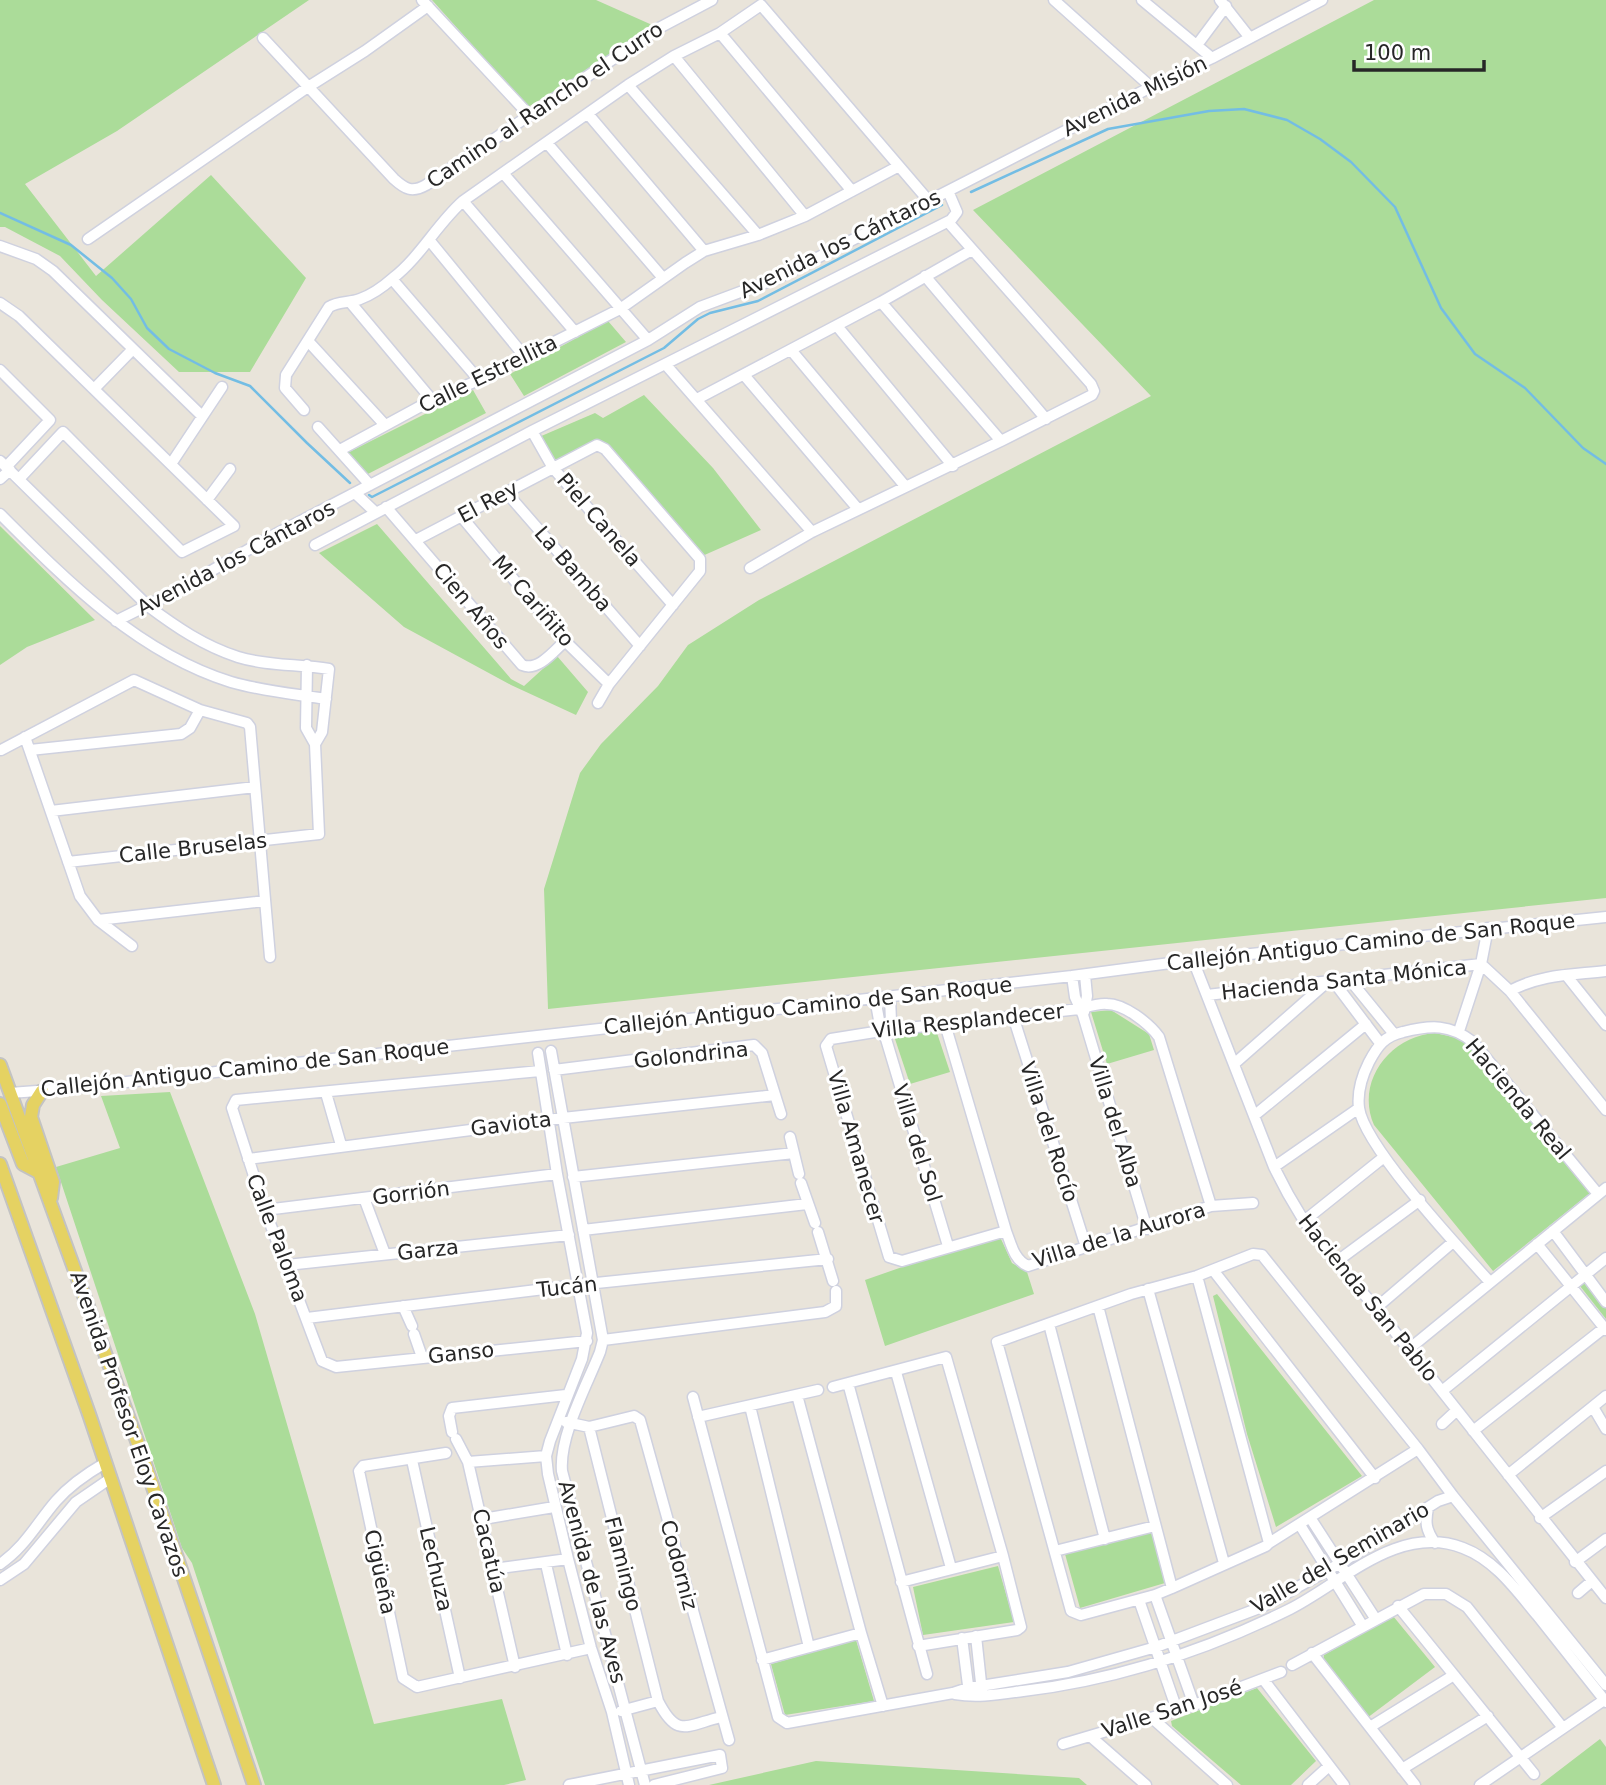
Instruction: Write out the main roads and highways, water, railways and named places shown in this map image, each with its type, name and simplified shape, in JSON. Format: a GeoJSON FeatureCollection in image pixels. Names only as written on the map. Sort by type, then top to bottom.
{"type":"FeatureCollection","features":[{"type":"Feature","properties":{"kind":"main road","name":"Avenida Profesor Eloy Cavazos"},"geometry":{"type":"LineString","coordinates":[[0,1065],[5,1093],[40,1173],[141,1452],[254,1785]]}},
{"type":"Feature","properties":{"kind":"main road"},"geometry":{"type":"LineString","coordinates":[[42,1091],[33,1105],[32,1117],[53,1182],[50,1202]]}},
{"type":"Feature","properties":{"kind":"main road"},"geometry":{"type":"LineString","coordinates":[[0,1104],[23,1164],[40,1173]]}},
{"type":"Feature","properties":{"kind":"main road","name":"Avenida Profesor Eloy Cavazos"},"geometry":{"type":"LineString","coordinates":[[0,1164],[111,1478],[214,1785]]}},
{"type":"Feature","properties":{"kind":"main road"},"geometry":{"type":"LineString","coordinates":[[207,1766],[219,1785]]}},
{"type":"Feature","properties":{"kind":"waterway"},"geometry":{"type":"LineString","coordinates":[[971,192],[1108,129],[1209,111],[1244,109],[1287,120],[1320,139],[1351,162],[1395,207],[1441,308],[1475,354],[1525,388],[1583,448],[1606,464]]}},
{"type":"Feature","properties":{"kind":"waterway"},"geometry":{"type":"LineString","coordinates":[[369,495],[372,497],[664,348],[698,319],[710,313],[758,301],[942,205]]}},
{"type":"Feature","properties":{"kind":"waterway"},"geometry":{"type":"LineString","coordinates":[[0,213],[71,245],[112,278],[131,299],[147,328],[169,349],[215,373],[250,386],[350,483]]}}]}
